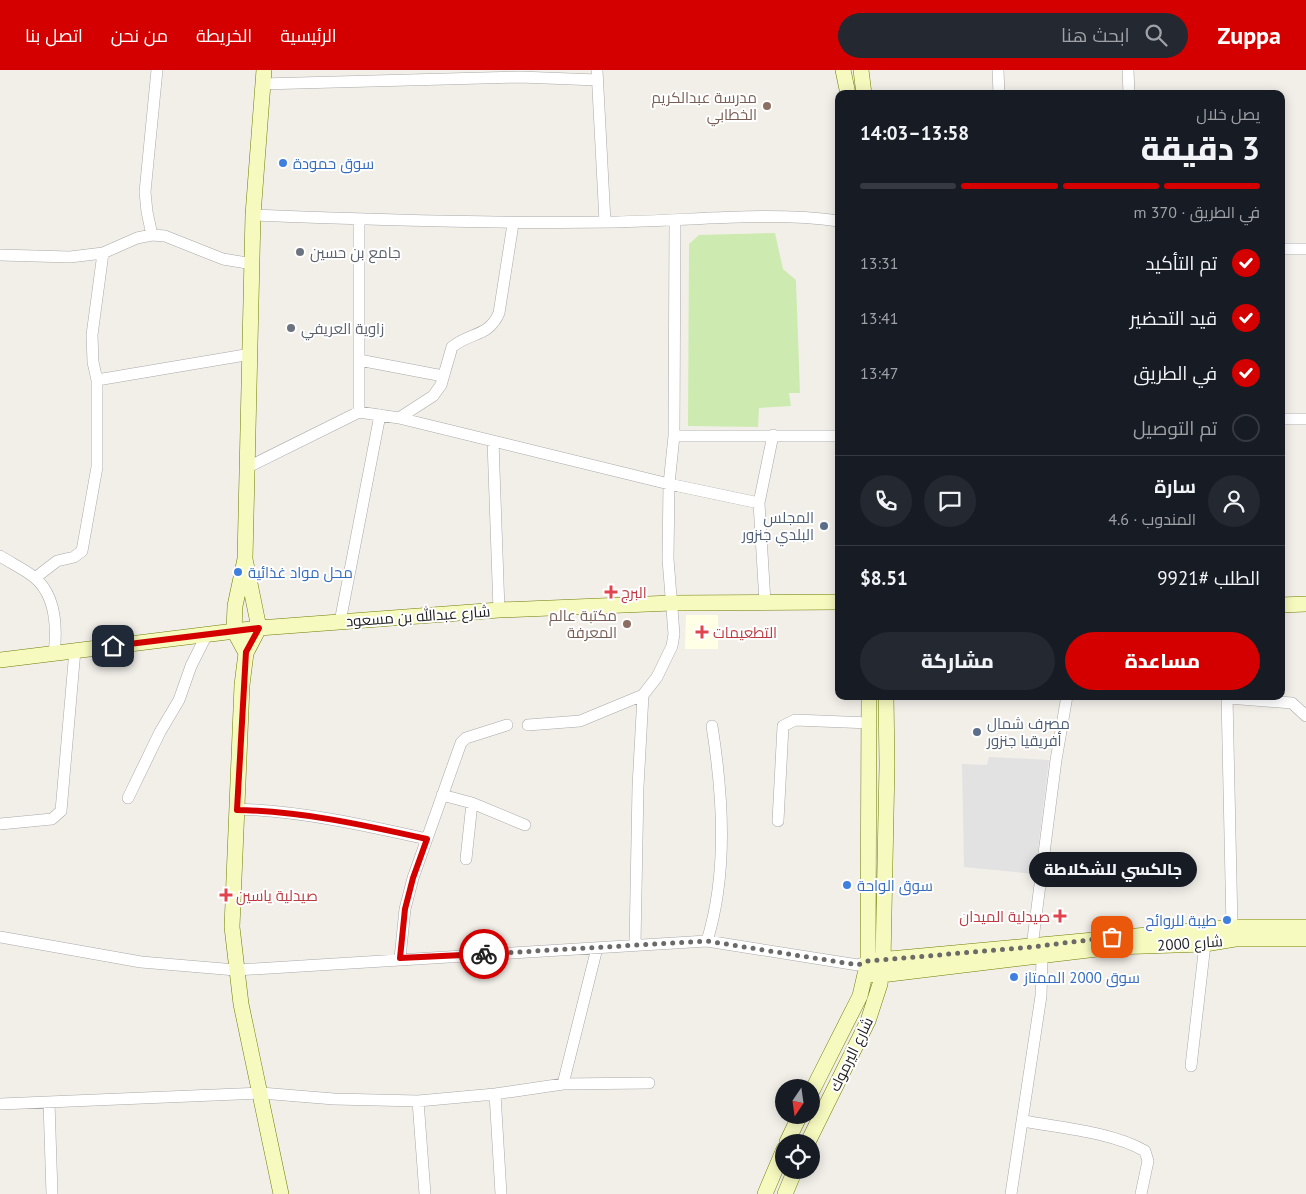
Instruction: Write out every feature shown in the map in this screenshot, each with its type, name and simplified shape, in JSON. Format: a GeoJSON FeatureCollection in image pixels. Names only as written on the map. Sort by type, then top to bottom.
{"type":"FeatureCollection","features":[{"type":"Feature","properties":{"kind":"street"},"geometry":{"type":"LineString","coordinates":[[152,235],[146,212],[145,192],[157,70]]}},
{"type":"Feature","properties":{"kind":"street"},"geometry":{"type":"LineString","coordinates":[[843,70],[847,90]]}},
{"type":"Feature","properties":{"kind":"street"},"geometry":{"type":"LineString","coordinates":[[861,70],[864,90]]}},
{"type":"Feature","properties":{"kind":"street"},"geometry":{"type":"LineString","coordinates":[[998,70],[999,90]]}},
{"type":"Feature","properties":{"kind":"street"},"geometry":{"type":"LineString","coordinates":[[1128,70],[1129,90]]}},
{"type":"Feature","properties":{"kind":"street"},"geometry":{"type":"LineString","coordinates":[[246,652],[234,631],[235,606],[245,559],[253,215],[263,77],[520,77],[597,75],[605,222]]}},
{"type":"Feature","properties":{"kind":"street"},"geometry":{"type":"LineString","coordinates":[[253,215],[513,224],[675,221],[787,216],[835,220]]}},
{"type":"Feature","properties":{"kind":"street"},"geometry":{"type":"LineString","coordinates":[[359,219],[360,412]]}},
{"type":"Feature","properties":{"kind":"street"},"geometry":{"type":"LineString","coordinates":[[528,725],[580,720],[643,695],[657,678],[672,646],[674,634],[668,559],[670,484],[674,436],[675,221]]}},
{"type":"Feature","properties":{"kind":"street"},"geometry":{"type":"LineString","coordinates":[[399,418],[433,396],[441,385],[452,347],[485,331],[495,321],[499,313],[513,224]]}},
{"type":"Feature","properties":{"kind":"street"},"geometry":{"type":"LineString","coordinates":[[0,255],[70,257],[103,253],[137,238],[152,235],[165,236],[223,260],[253,264]]}},
{"type":"Feature","properties":{"kind":"street"},"geometry":{"type":"LineString","coordinates":[[1285,249],[1306,249]]}},
{"type":"Feature","properties":{"kind":"street"},"geometry":{"type":"LineString","coordinates":[[34,578],[57,561],[74,557],[82,551],[96,467],[97,380],[93,362],[92,335],[103,253]]}},
{"type":"Feature","properties":{"kind":"street"},"geometry":{"type":"LineString","coordinates":[[97,380],[251,354]]}},
{"type":"Feature","properties":{"kind":"street"},"geometry":{"type":"LineString","coordinates":[[359,360],[443,376]]}},
{"type":"Feature","properties":{"kind":"street"},"geometry":{"type":"LineString","coordinates":[[248,467],[360,412],[399,418],[670,484],[759,503]]}},
{"type":"Feature","properties":{"kind":"street"},"geometry":{"type":"LineString","coordinates":[[340,622],[380,415]]}},
{"type":"Feature","properties":{"kind":"street"},"geometry":{"type":"LineString","coordinates":[[1285,419],[1306,419]]}},
{"type":"Feature","properties":{"kind":"street"},"geometry":{"type":"LineString","coordinates":[[765,602],[759,503],[774,435]]}},
{"type":"Feature","properties":{"kind":"street"},"geometry":{"type":"LineString","coordinates":[[674,436],[835,436]]}},
{"type":"Feature","properties":{"kind":"street"},"geometry":{"type":"LineString","coordinates":[[493,441],[499,610]]}},
{"type":"Feature","properties":{"kind":"street"},"geometry":{"type":"LineString","coordinates":[[0,556],[34,578],[49,599],[57,629],[54,654]]}},
{"type":"Feature","properties":{"kind":"street"},"geometry":{"type":"LineString","coordinates":[[245,559],[259,628],[246,652],[232,927],[241,1004],[282,1194]]}},
{"type":"Feature","properties":{"kind":"street","name":"شارع عبدالله بن مسعود"},"geometry":{"type":"LineString","coordinates":[[0,660],[259,628],[499,610],[672,603],[835,602]]}},
{"type":"Feature","properties":{"kind":"street"},"geometry":{"type":"LineString","coordinates":[[1285,605],[1306,604]]}},
{"type":"Feature","properties":{"kind":"street"},"geometry":{"type":"LineString","coordinates":[[128,798],[160,732],[180,700],[191,666],[206,636]]}},
{"type":"Feature","properties":{"kind":"street"},"geometry":{"type":"LineString","coordinates":[[0,824],[52,819],[61,812],[75,650]]}},
{"type":"Feature","properties":{"kind":"street"},"geometry":{"type":"LineString","coordinates":[[635,944],[638,787],[643,695]]}},
{"type":"Feature","properties":{"kind":"street"},"geometry":{"type":"LineString","coordinates":[[869,700],[871,967]]}},
{"type":"Feature","properties":{"kind":"street"},"geometry":{"type":"LineString","coordinates":[[871,967],[887,765],[886,700]]}},
{"type":"Feature","properties":{"kind":"street"},"geometry":{"type":"LineString","coordinates":[[1011,1194],[1024,1121],[1041,996],[1037,952],[1056,760],[1067,700]]}},
{"type":"Feature","properties":{"kind":"street"},"geometry":{"type":"LineString","coordinates":[[1228,700],[1232,927]]}},
{"type":"Feature","properties":{"kind":"street"},"geometry":{"type":"LineString","coordinates":[[1260,700],[1292,703],[1306,716]]}},
{"type":"Feature","properties":{"kind":"street"},"geometry":{"type":"LineString","coordinates":[[778,821],[783,726],[795,720],[870,723]]}},
{"type":"Feature","properties":{"kind":"street"},"geometry":{"type":"LineString","coordinates":[[400,958],[405,909],[413,878],[461,743],[466,738],[507,725]]}},
{"type":"Feature","properties":{"kind":"street"},"geometry":{"type":"LineString","coordinates":[[707,941],[715,913],[719,877],[720,814],[718,768],[712,726]]}},
{"type":"Feature","properties":{"kind":"street"},"geometry":{"type":"LineString","coordinates":[[442,795],[472,803],[525,825]]}},
{"type":"Feature","properties":{"kind":"street"},"geometry":{"type":"LineString","coordinates":[[466,859],[472,803]]}},
{"type":"Feature","properties":{"kind":"street"},"geometry":{"type":"LineString","coordinates":[[237,810],[273,810],[347,822],[427,839]]}},
{"type":"Feature","properties":{"kind":"street"},"geometry":{"type":"LineString","coordinates":[[1037,952],[1112,937],[1232,927],[1306,927]]}},
{"type":"Feature","properties":{"kind":"street"},"geometry":{"type":"LineString","coordinates":[[0,937],[140,962],[236,970],[400,958],[707,941],[871,967]]}},
{"type":"Feature","properties":{"kind":"street","name":"شارع 2000"},"geometry":{"type":"LineString","coordinates":[[871,967],[1037,952],[1205,944],[1235,939],[1306,939]]}},
{"type":"Feature","properties":{"kind":"street"},"geometry":{"type":"LineString","coordinates":[[1191,1066],[1205,944]]}},
{"type":"Feature","properties":{"kind":"street"},"geometry":{"type":"LineString","coordinates":[[563,1084],[597,948]]}},
{"type":"Feature","properties":{"kind":"street","name":"شارع اليرموك"},"geometry":{"type":"LineString","coordinates":[[818,1079],[852,1014],[871,967]]}},
{"type":"Feature","properties":{"kind":"street","name":"شارع اليرموك"},"geometry":{"type":"LineString","coordinates":[[812,1134],[868,1021],[871,967]]}},
{"type":"Feature","properties":{"kind":"street"},"geometry":{"type":"LineString","coordinates":[[0,1104],[261,1093],[334,1099],[418,1101],[495,1094],[563,1084],[649,1083]]}},
{"type":"Feature","properties":{"kind":"street"},"geometry":{"type":"LineString","coordinates":[[495,1094],[501,1194]]}},
{"type":"Feature","properties":{"kind":"street"},"geometry":{"type":"LineString","coordinates":[[418,1101],[424,1194]]}},
{"type":"Feature","properties":{"kind":"street"},"geometry":{"type":"LineString","coordinates":[[49,1102],[52,1194]]}},
{"type":"Feature","properties":{"kind":"street"},"geometry":{"type":"LineString","coordinates":[[1024,1121],[1081,1131],[1133,1145],[1145,1151],[1148,1161],[1141,1194]]}},
{"type":"Feature","properties":{"kind":"street"},"geometry":{"type":"LineString","coordinates":[[765,1194],[775,1170]]}},
{"type":"Feature","properties":{"kind":"street"},"geometry":{"type":"LineString","coordinates":[[784,1194],[791,1179]]}},
{"type":"Feature","properties":{"kind":"shaded area","name":"التطعيمات"},"geometry":{"type":"Polygon","coordinates":[[[686,615],[718,615],[718,649],[685,649],[686,615]]]}},
{"type":"Feature","properties":{"kind":"shaded area"},"geometry":{"type":"Polygon","coordinates":[[[989,757],[1049,760],[1035,874],[964,867],[962,764],[987,765],[989,757]]]}},
{"type":"Feature","properties":{"kind":"green space"},"geometry":{"type":"Polygon","coordinates":[[[775,233],[783,269],[796,280],[800,393],[789,393],[791,406],[759,408],[758,427],[688,426],[689,244],[699,235],[775,233]]]}},
{"type":"Feature","properties":{"kind":"way so far"},"geometry":{"type":"LineString","coordinates":[[484,954],[707,941],[858,965],[868,961],[1032,947],[1112,937]]}},
{"type":"Feature","properties":{"kind":"place","name":"مدرسة عبدالكريم الخطابي"},"geometry":{"type":"Point","coordinates":[767,106]}},
{"type":"Feature","properties":{"kind":"place","name":"سوق حمودة"},"geometry":{"type":"Point","coordinates":[283,163]}},
{"type":"Feature","properties":{"kind":"place","name":"جامع بن حسين"},"geometry":{"type":"Point","coordinates":[300,252]}},
{"type":"Feature","properties":{"kind":"place","name":"زاوية العريفي"},"geometry":{"type":"Point","coordinates":[291,328]}},
{"type":"Feature","properties":{"kind":"place","name":"المجلس البلدي جنزور"},"geometry":{"type":"Point","coordinates":[824,526]}},
{"type":"Feature","properties":{"kind":"place","name":"محل مواد غذائية"},"geometry":{"type":"Point","coordinates":[238,572]}},
{"type":"Feature","properties":{"kind":"place","name":"البرج"},"geometry":{"type":"Point","coordinates":[611,592]}},
{"type":"Feature","properties":{"kind":"place","name":"مكتبة عالم المعرفة"},"geometry":{"type":"Point","coordinates":[627,624]}},
{"type":"Feature","properties":{"kind":"place","name":"التطعيمات"},"geometry":{"type":"Point","coordinates":[702,632]}},
{"type":"Feature","properties":{"kind":"place","name":"مصرف شمال أفريقيا جنزور"},"geometry":{"type":"Point","coordinates":[977,732]}},
{"type":"Feature","properties":{"kind":"place","name":"سوق الواحة"},"geometry":{"type":"Point","coordinates":[847,885]}},
{"type":"Feature","properties":{"kind":"place","name":"صيدلية ياسين"},"geometry":{"type":"Point","coordinates":[226,895]}},
{"type":"Feature","properties":{"kind":"place","name":"صيدلية الميدان"},"geometry":{"type":"Point","coordinates":[1060,916]}},
{"type":"Feature","properties":{"kind":"place","name":"طيبة للروائح"},"geometry":{"type":"Point","coordinates":[1227,920]}},
{"type":"Feature","properties":{"kind":"place","name":"جالكسي للشكلاطة"},"geometry":{"type":"Point","coordinates":[1112,937]}},
{"type":"Feature","properties":{"kind":"place","name":"سوق 2000 الممتاز"},"geometry":{"type":"Point","coordinates":[1014,977]}},
{"type":"Feature","properties":{"kind":"route"},"geometry":{"type":"LineString","coordinates":[[113,646],[259,628],[246,652],[242,685],[237,810],[273,810],[347,822],[427,839],[413,878],[405,909],[400,958],[484,954]]}}]}
